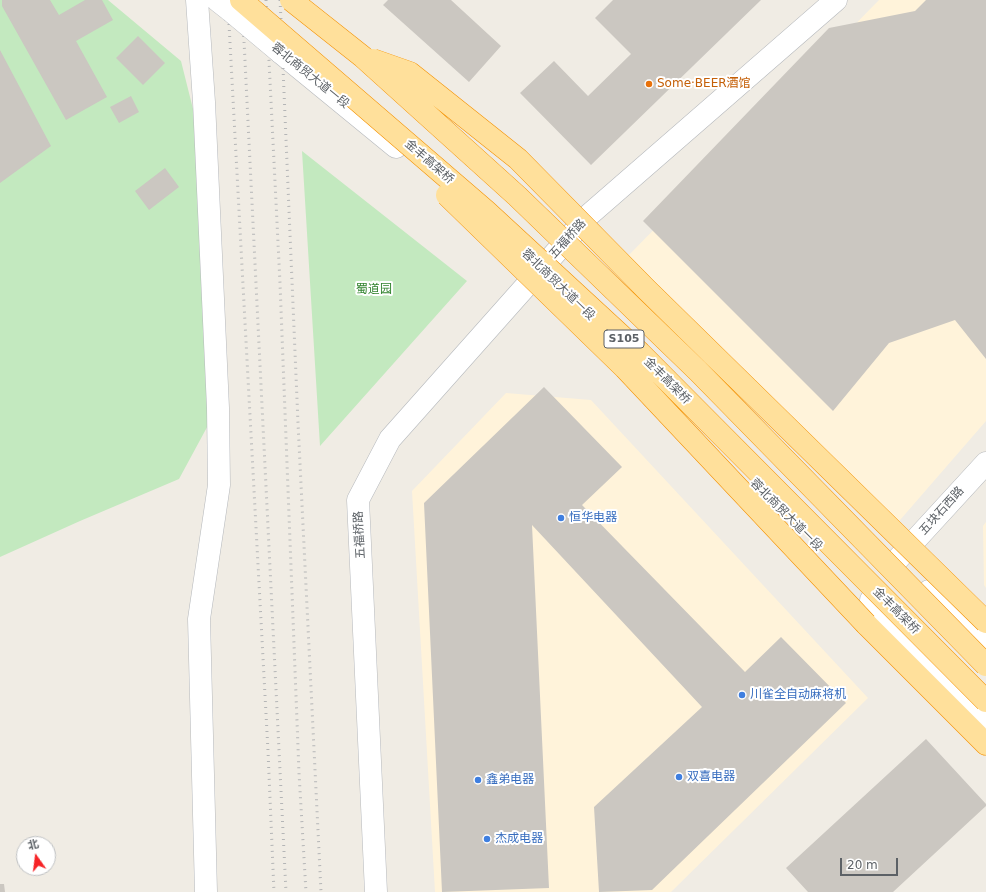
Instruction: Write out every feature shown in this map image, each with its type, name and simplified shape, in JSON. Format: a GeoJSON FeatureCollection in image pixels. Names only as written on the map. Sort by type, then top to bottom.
{"type":"FeatureCollection","features":[{"type":"Feature","properties":{"kind":"highway","name":"S105"},"geometry":{"type":"LineString","coordinates":[[291,0],[363,57],[517,196],[698,372],[986,665]]}},
{"type":"Feature","properties":{"kind":"highway","name":"金丰高架桥"},"geometry":{"type":"LineString","coordinates":[[229,4],[319,67],[486,211],[640,353],[986,701]]}},
{"type":"Feature","properties":{"kind":"highway"},"geometry":{"type":"LineString","coordinates":[[363,57],[410,73],[518,159],[646,289],[986,622]]}},
{"type":"Feature","properties":{"kind":"highway"},"geometry":{"type":"LineString","coordinates":[[319,67],[452,200],[625,368],[866,624],[986,744]]}},
{"type":"Feature","properties":{"kind":"street"},"geometry":{"type":"LineString","coordinates":[[197,0],[204,102],[218,393],[219,485],[200,619],[206,892]]}},
{"type":"Feature","properties":{"kind":"street"},"geometry":{"type":"LineString","coordinates":[[304,0],[572,234],[986,649]]}},
{"type":"Feature","properties":{"kind":"street","name":"五福桥路"},"geometry":{"type":"LineString","coordinates":[[376,892],[358,500],[390,439],[590,214],[836,0]]}},
{"type":"Feature","properties":{"kind":"street","name":"蓉北商贸大道一段"},"geometry":{"type":"LineString","coordinates":[[229,4],[280,52],[542,267],[884,614],[986,723]]}},
{"type":"Feature","properties":{"kind":"street","name":"五块石西路"},"geometry":{"type":"LineString","coordinates":[[897,560],[986,463]]}},
{"type":"Feature","properties":{"kind":"shaded area"},"geometry":{"type":"Polygon","coordinates":[[[879,0],[986,0],[986,421],[887,535],[626,258],[879,0]]]}},
{"type":"Feature","properties":{"kind":"shaded area"},"geometry":{"type":"Polygon","coordinates":[[[506,393],[591,400],[868,698],[671,892],[435,892],[412,491],[506,393]]]}},
{"type":"Feature","properties":{"kind":"shaded area"},"geometry":{"type":"Polygon","coordinates":[[[986,522],[986,588],[984,585],[983,526],[986,522]]]}},
{"type":"Feature","properties":{"kind":"green space"},"geometry":{"type":"Polygon","coordinates":[[[0,0],[108,0],[181,61],[195,117],[212,418],[179,479],[0,557],[0,0]]]}},
{"type":"Feature","properties":{"kind":"green space","name":"蜀道园"},"geometry":{"type":"Polygon","coordinates":[[[302,151],[467,281],[320,446],[302,151]]]}},
{"type":"Feature","properties":{"kind":"building"},"geometry":{"type":"Polygon","coordinates":[[[2,0],[50,0],[59,15],[85,0],[102,0],[113,20],[76,41],[107,97],[66,120],[2,6],[2,0]]]}},
{"type":"Feature","properties":{"kind":"building"},"geometry":{"type":"Polygon","coordinates":[[[388,0],[451,0],[501,46],[469,82],[383,5],[388,0]]]}},
{"type":"Feature","properties":{"kind":"building"},"geometry":{"type":"Polygon","coordinates":[[[613,0],[761,0],[591,165],[520,93],[554,61],[588,96],[631,54],[595,18],[613,0]]]}},
{"type":"Feature","properties":{"kind":"building"},"geometry":{"type":"Polygon","coordinates":[[[926,0],[986,0],[986,359],[955,320],[889,343],[833,411],[643,221],[829,28],[915,11],[926,0]]]}},
{"type":"Feature","properties":{"kind":"building"},"geometry":{"type":"Polygon","coordinates":[[[138,36],[165,63],[143,85],[116,58],[138,36]]]}},
{"type":"Feature","properties":{"kind":"building"},"geometry":{"type":"Polygon","coordinates":[[[0,50],[51,146],[0,183],[0,50]]]}},
{"type":"Feature","properties":{"kind":"building"},"geometry":{"type":"Polygon","coordinates":[[[131,96],[139,112],[119,123],[110,107],[131,96]]]}},
{"type":"Feature","properties":{"kind":"building"},"geometry":{"type":"Polygon","coordinates":[[[165,168],[179,187],[149,210],[135,191],[165,168]]]}},
{"type":"Feature","properties":{"kind":"building"},"geometry":{"type":"Polygon","coordinates":[[[544,387],[622,467],[582,505],[745,672],[781,637],[846,703],[652,890],[599,892],[594,807],[702,707],[532,525],[549,888],[442,892],[424,503],[544,387]]]}},
{"type":"Feature","properties":{"kind":"building"},"geometry":{"type":"Polygon","coordinates":[[[926,739],[986,804],[986,806],[893,892],[808,892],[786,868],[926,739]]]}},
{"type":"Feature","properties":{"kind":"building"},"geometry":{"type":"Polygon","coordinates":[[[0,884],[4,884],[5,892],[0,892],[0,884]]]}},
{"type":"Feature","properties":{"kind":"railway"},"geometry":{"type":"LineString","coordinates":[[242,0],[286,892]]}},
{"type":"Feature","properties":{"kind":"railway"},"geometry":{"type":"LineString","coordinates":[[266,0],[280,283],[299,773],[306,892]]}},
{"type":"Feature","properties":{"kind":"railway"},"geometry":{"type":"LineString","coordinates":[[280,0],[282,40]]}},
{"type":"Feature","properties":{"kind":"railway"},"geometry":{"type":"LineString","coordinates":[[229,24],[268,751],[274,892]]}},
{"type":"Feature","properties":{"kind":"railway"},"geometry":{"type":"LineString","coordinates":[[283,68],[298,423],[321,892]]}},
{"type":"Feature","properties":{"kind":"place","name":"Some·BEER酒馆"},"geometry":{"type":"Point","coordinates":[649,84]}},
{"type":"Feature","properties":{"kind":"place","name":"恒华电器"},"geometry":{"type":"Point","coordinates":[561,518]}},
{"type":"Feature","properties":{"kind":"place","name":"川雀全自动麻将机"},"geometry":{"type":"Point","coordinates":[742,695]}},
{"type":"Feature","properties":{"kind":"place","name":"双喜电器"},"geometry":{"type":"Point","coordinates":[679,777]}},
{"type":"Feature","properties":{"kind":"place","name":"鑫弟电器"},"geometry":{"type":"Point","coordinates":[478,780]}},
{"type":"Feature","properties":{"kind":"place","name":"杰成电器"},"geometry":{"type":"Point","coordinates":[487,839]}}]}
